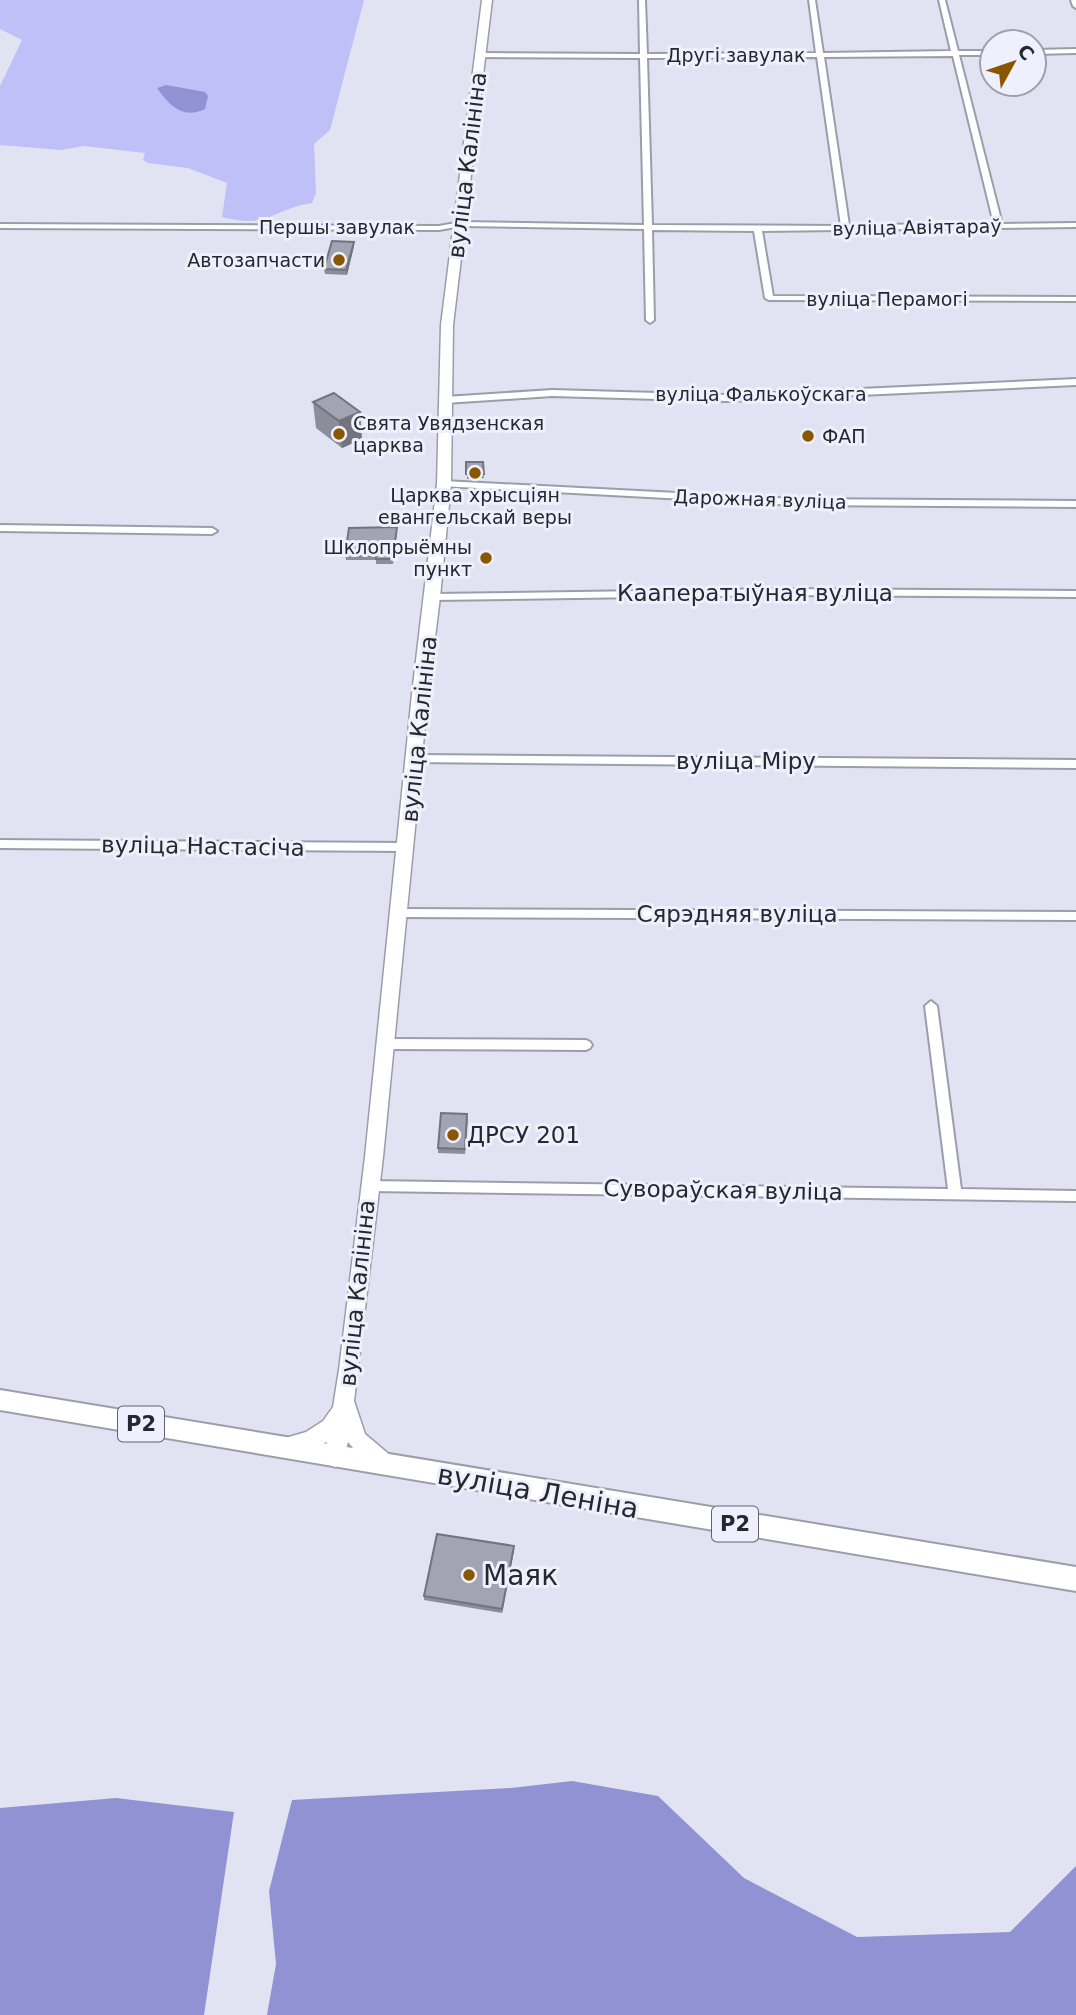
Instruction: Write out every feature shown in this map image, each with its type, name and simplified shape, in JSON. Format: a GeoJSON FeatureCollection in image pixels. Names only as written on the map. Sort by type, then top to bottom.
{"type":"FeatureCollection","features":[{"type":"Feature","properties":{"kind":"main road","name":"вуліца Леніна"},"geometry":{"type":"LineString","coordinates":[[0,1400],[1076,1579]]}},
{"type":"Feature","properties":{"kind":"street","name":"вуліца Калініна"},"geometry":{"type":"LineString","coordinates":[[335,1457],[345,1397],[399,913],[420,694],[433,597],[444,484],[447,325],[487,0]]}},
{"type":"Feature","properties":{"kind":"street"},"geometry":{"type":"LineString","coordinates":[[642,0],[650,320]]}},
{"type":"Feature","properties":{"kind":"street"},"geometry":{"type":"LineString","coordinates":[[812,0],[845,229]]}},
{"type":"Feature","properties":{"kind":"street"},"geometry":{"type":"LineString","coordinates":[[942,0],[999,226]]}},
{"type":"Feature","properties":{"kind":"street"},"geometry":{"type":"LineString","coordinates":[[1074,0],[1076,6]]}},
{"type":"Feature","properties":{"kind":"street"},"geometry":{"type":"LineString","coordinates":[[1048,52],[1076,51]]}},
{"type":"Feature","properties":{"kind":"street","name":"Другі завулак"},"geometry":{"type":"LineString","coordinates":[[480,55],[978,52]]}},
{"type":"Feature","properties":{"kind":"street","name":"Першы завулак"},"geometry":{"type":"LineString","coordinates":[[0,226],[439,228],[461,224],[758,229]]}},
{"type":"Feature","properties":{"kind":"street","name":"вуліца Авіятараў"},"geometry":{"type":"LineString","coordinates":[[758,229],[1076,225]]}},
{"type":"Feature","properties":{"kind":"street","name":"вуліца Перамогі"},"geometry":{"type":"LineString","coordinates":[[758,229],[769,299],[1076,299]]}},
{"type":"Feature","properties":{"kind":"street","name":"вуліца Фалькоўскага"},"geometry":{"type":"LineString","coordinates":[[446,400],[552,393],[728,398],[1076,382]]}},
{"type":"Feature","properties":{"kind":"street","name":"Дарожная вуліца"},"geometry":{"type":"LineString","coordinates":[[444,484],[795,502],[1076,504]]}},
{"type":"Feature","properties":{"kind":"street"},"geometry":{"type":"LineString","coordinates":[[0,528],[212,531]]}},
{"type":"Feature","properties":{"kind":"street","name":"Кааператыўная вуліца"},"geometry":{"type":"LineString","coordinates":[[433,597],[763,592],[1076,594]]}},
{"type":"Feature","properties":{"kind":"street","name":"вуліца Міру"},"geometry":{"type":"LineString","coordinates":[[415,759],[1076,764]]}},
{"type":"Feature","properties":{"kind":"street","name":"вуліца Настасіча"},"geometry":{"type":"LineString","coordinates":[[0,844],[406,847]]}},
{"type":"Feature","properties":{"kind":"street","name":"Сярэдняя вуліца"},"geometry":{"type":"LineString","coordinates":[[399,913],[1076,916]]}},
{"type":"Feature","properties":{"kind":"street"},"geometry":{"type":"LineString","coordinates":[[931,1006],[955,1192]]}},
{"type":"Feature","properties":{"kind":"street"},"geometry":{"type":"LineString","coordinates":[[384,1044],[586,1045]]}},
{"type":"Feature","properties":{"kind":"street","name":"Сувораўская вуліца"},"geometry":{"type":"LineString","coordinates":[[369,1186],[955,1192],[1076,1196]]}},
{"type":"Feature","properties":{"kind":"street"},"geometry":{"type":"LineString","coordinates":[[282,1448],[308,1442],[328,1432],[345,1397]]}},
{"type":"Feature","properties":{"kind":"street"},"geometry":{"type":"LineString","coordinates":[[345,1397],[348,1422],[354,1437],[381,1461],[394,1467]]}},
{"type":"Feature","properties":{"kind":"shaded area"},"geometry":{"type":"Polygon","coordinates":[[[0,0],[364,0],[330,130],[314,144],[316,193],[312,203],[260,220],[238,220],[222,217],[227,183],[188,168],[148,163],[143,160],[145,153],[84,146],[61,150],[0,145],[0,86],[22,40],[0,29],[0,0]]]}},
{"type":"Feature","properties":{"kind":"shaded area"},"geometry":{"type":"Polygon","coordinates":[[[166,85],[205,92],[208,96],[205,109],[190,113],[177,109],[157,88],[166,85]]]}},
{"type":"Feature","properties":{"kind":"shaded area"},"geometry":{"type":"Polygon","coordinates":[[[572,1781],[658,1796],[744,1878],[857,1937],[1010,1932],[1076,1866],[1076,2015],[267,2015],[276,1964],[269,1891],[292,1800],[511,1788],[572,1781]]]}},
{"type":"Feature","properties":{"kind":"shaded area"},"geometry":{"type":"Polygon","coordinates":[[[116,1798],[234,1812],[204,2015],[0,2015],[0,1808],[116,1798]]]}},
{"type":"Feature","properties":{"kind":"building","name":"Автозапчасти"},"geometry":{"type":"Polygon","coordinates":[[[332,241],[354,242],[346,270],[324,269],[332,241]]]}},
{"type":"Feature","properties":{"kind":"building"},"geometry":{"type":"Polygon","coordinates":[[[334,393],[360,412],[339,421],[313,402],[334,393]]]}},
{"type":"Feature","properties":{"kind":"building","name":"Царква хрысціян евангельскай веры"},"geometry":{"type":"Polygon","coordinates":[[[466,462],[483,462],[484,474],[466,474],[466,462]]]}},
{"type":"Feature","properties":{"kind":"building"},"geometry":{"type":"Polygon","coordinates":[[[397,527],[393,559],[345,555],[349,528],[397,527]]]}},
{"type":"Feature","properties":{"kind":"building","name":"ДРСУ 201"},"geometry":{"type":"Polygon","coordinates":[[[441,1113],[467,1114],[465,1149],[438,1148],[441,1113]]]}},
{"type":"Feature","properties":{"kind":"building","name":"Маяк"},"geometry":{"type":"Polygon","coordinates":[[[437,1534],[514,1546],[502,1609],[424,1596],[437,1534]]]}},
{"type":"Feature","properties":{"kind":"place","name":"Автозапчасти"},"geometry":{"type":"Point","coordinates":[339,260]}},
{"type":"Feature","properties":{"kind":"place","name":"Свята Увядзенская царква"},"geometry":{"type":"Point","coordinates":[339,434]}},
{"type":"Feature","properties":{"kind":"place","name":"ФАП"},"geometry":{"type":"Point","coordinates":[808,436]}},
{"type":"Feature","properties":{"kind":"place","name":"Царква хрысціян евангельскай веры"},"geometry":{"type":"Point","coordinates":[475,473]}},
{"type":"Feature","properties":{"kind":"place","name":"Шклопрыёмны пункт"},"geometry":{"type":"Point","coordinates":[486,558]}},
{"type":"Feature","properties":{"kind":"place","name":"ДРСУ 201"},"geometry":{"type":"Point","coordinates":[453,1135]}},
{"type":"Feature","properties":{"kind":"place","name":"Маяк"},"geometry":{"type":"Point","coordinates":[469,1575]}}]}
